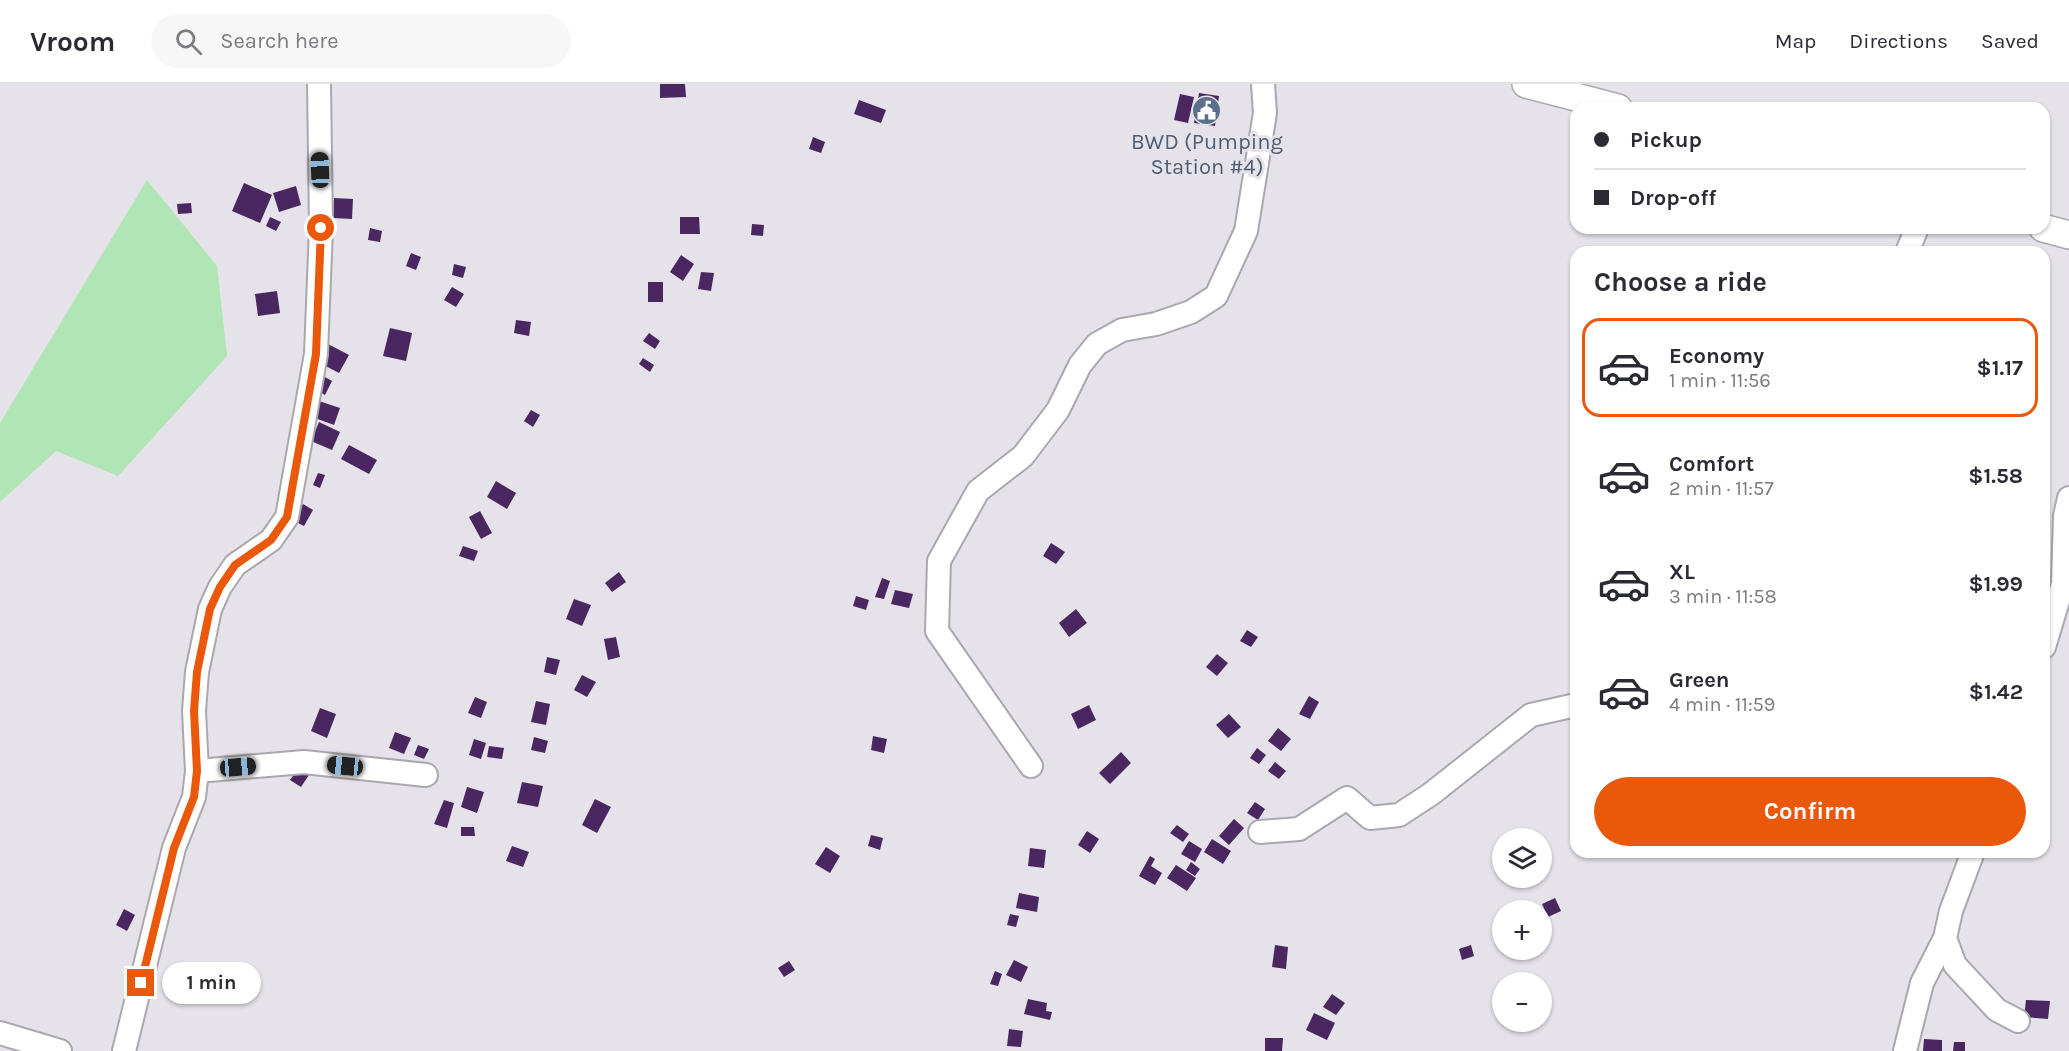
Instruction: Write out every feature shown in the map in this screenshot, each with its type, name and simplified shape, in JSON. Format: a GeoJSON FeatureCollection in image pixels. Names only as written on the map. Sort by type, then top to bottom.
{"type":"FeatureCollection","features":[{"type":"Feature","properties":{"kind":"main road"},"geometry":{"type":"LineString","coordinates":[[1526,84],[1595,102]]}},
{"type":"Feature","properties":{"kind":"main road"},"geometry":{"type":"LineString","coordinates":[[2050,230],[2069,235]]}},
{"type":"Feature","properties":{"kind":"street"},"geometry":{"type":"LineString","coordinates":[[124,1051],[174,848],[194,797],[197,771],[194,744],[196,681],[210,609],[220,587],[235,565],[271,540],[287,517],[316,354],[321,228],[319,84]]}},
{"type":"Feature","properties":{"kind":"street"},"geometry":{"type":"LineString","coordinates":[[1030,766],[937,631],[939,561],[978,491],[1023,456],[1058,410],[1080,365],[1096,344],[1122,330],[1156,324],[1191,312],[1216,296],[1246,231],[1265,113],[1263,84]]}},
{"type":"Feature","properties":{"kind":"street"},"geometry":{"type":"LineString","coordinates":[[2050,627],[2063,584],[2065,516],[2069,498]]}},
{"type":"Feature","properties":{"kind":"street"},"geometry":{"type":"LineString","coordinates":[[1260,832],[1299,829],[1347,798],[1370,818],[1399,815],[1431,794],[1531,715],[1570,706]]}},
{"type":"Feature","properties":{"kind":"street"},"geometry":{"type":"LineString","coordinates":[[197,771],[304,762],[426,775]]}},
{"type":"Feature","properties":{"kind":"street"},"geometry":{"type":"LineString","coordinates":[[1905,1051],[1922,983],[1945,938],[1951,911],[1971,858]]}},
{"type":"Feature","properties":{"kind":"street"},"geometry":{"type":"LineString","coordinates":[[1945,938],[1955,965],[1997,1010],[2018,1021]]}},
{"type":"Feature","properties":{"kind":"street"},"geometry":{"type":"LineString","coordinates":[[0,1033],[60,1051]]}},
{"type":"Feature","properties":{"kind":"green space"},"geometry":{"type":"Polygon","coordinates":[[[147,180],[217,266],[227,356],[118,476],[56,451],[0,502],[0,423],[147,180]]]}},
{"type":"Feature","properties":{"kind":"building"},"geometry":{"type":"Polygon","coordinates":[[[660,84],[685,84],[686,97],[660,98],[660,84]]]}},
{"type":"Feature","properties":{"kind":"building","name":"BWD (Pumping Station #4)"},"geometry":{"type":"Polygon","coordinates":[[[1199,93],[1219,96],[1215,126],[1194,123],[1199,93]]]}},
{"type":"Feature","properties":{"kind":"building"},"geometry":{"type":"Polygon","coordinates":[[[1180,94],[1194,97],[1188,123],[1174,120],[1180,94]]]}},
{"type":"Feature","properties":{"kind":"building"},"geometry":{"type":"Polygon","coordinates":[[[859,100],[886,110],[881,123],[854,114],[859,100]]]}},
{"type":"Feature","properties":{"kind":"building"},"geometry":{"type":"Polygon","coordinates":[[[813,137],[825,142],[821,153],[809,149],[813,137]]]}},
{"type":"Feature","properties":{"kind":"building"},"geometry":{"type":"Polygon","coordinates":[[[244,183],[272,195],[260,223],[232,211],[244,183]]]}},
{"type":"Feature","properties":{"kind":"building"},"geometry":{"type":"Polygon","coordinates":[[[296,186],[301,205],[279,212],[273,193],[296,186]]]}},
{"type":"Feature","properties":{"kind":"building"},"geometry":{"type":"Polygon","coordinates":[[[334,198],[353,199],[352,219],[333,218],[334,198]]]}},
{"type":"Feature","properties":{"kind":"building"},"geometry":{"type":"Polygon","coordinates":[[[191,203],[192,213],[178,214],[177,204],[191,203]]]}},
{"type":"Feature","properties":{"kind":"building"},"geometry":{"type":"Polygon","coordinates":[[[270,217],[281,222],[276,231],[266,226],[270,217]]]}},
{"type":"Feature","properties":{"kind":"building"},"geometry":{"type":"Polygon","coordinates":[[[680,217],[699,217],[700,234],[680,234],[680,217]]]}},
{"type":"Feature","properties":{"kind":"building"},"geometry":{"type":"Polygon","coordinates":[[[752,224],[764,225],[763,236],[751,235],[752,224]]]}},
{"type":"Feature","properties":{"kind":"building"},"geometry":{"type":"Polygon","coordinates":[[[370,228],[382,231],[380,242],[368,240],[370,228]]]}},
{"type":"Feature","properties":{"kind":"building"},"geometry":{"type":"Polygon","coordinates":[[[411,253],[421,257],[416,270],[406,266],[411,253]]]}},
{"type":"Feature","properties":{"kind":"building"},"geometry":{"type":"Polygon","coordinates":[[[681,255],[694,264],[683,281],[670,272],[681,255]]]}},
{"type":"Feature","properties":{"kind":"building"},"geometry":{"type":"Polygon","coordinates":[[[454,264],[466,267],[463,278],[452,275],[454,264]]]}},
{"type":"Feature","properties":{"kind":"building"},"geometry":{"type":"Polygon","coordinates":[[[701,272],[714,273],[711,291],[698,289],[701,272]]]}},
{"type":"Feature","properties":{"kind":"building"},"geometry":{"type":"Polygon","coordinates":[[[648,282],[663,282],[663,302],[648,302],[648,282]]]}},
{"type":"Feature","properties":{"kind":"building"},"geometry":{"type":"Polygon","coordinates":[[[452,287],[464,294],[456,307],[444,300],[452,287]]]}},
{"type":"Feature","properties":{"kind":"building"},"geometry":{"type":"Polygon","coordinates":[[[277,291],[280,313],[258,316],[255,294],[277,291]]]}},
{"type":"Feature","properties":{"kind":"building"},"geometry":{"type":"Polygon","coordinates":[[[516,320],[531,322],[529,336],[514,333],[516,320]]]}},
{"type":"Feature","properties":{"kind":"building"},"geometry":{"type":"Polygon","coordinates":[[[390,328],[412,333],[406,361],[383,356],[390,328]]]}},
{"type":"Feature","properties":{"kind":"building"},"geometry":{"type":"Polygon","coordinates":[[[649,333],[660,341],[655,349],[643,341],[649,333]]]}},
{"type":"Feature","properties":{"kind":"building"},"geometry":{"type":"Polygon","coordinates":[[[328,344],[349,355],[339,373],[318,362],[328,344]]]}},
{"type":"Feature","properties":{"kind":"building"},"geometry":{"type":"Polygon","coordinates":[[[643,358],[654,365],[650,372],[639,364],[643,358]]]}},
{"type":"Feature","properties":{"kind":"building"},"geometry":{"type":"Polygon","coordinates":[[[323,376],[332,381],[325,395],[316,390],[323,376]]]}},
{"type":"Feature","properties":{"kind":"building"},"geometry":{"type":"Polygon","coordinates":[[[313,399],[340,408],[334,425],[307,415],[313,399]]]}},
{"type":"Feature","properties":{"kind":"building"},"geometry":{"type":"Polygon","coordinates":[[[531,410],[540,415],[533,427],[524,421],[531,410]]]}},
{"type":"Feature","properties":{"kind":"building"},"geometry":{"type":"Polygon","coordinates":[[[319,422],[340,432],[332,450],[311,441],[319,422]]]}},
{"type":"Feature","properties":{"kind":"building"},"geometry":{"type":"Polygon","coordinates":[[[349,445],[377,460],[369,474],[341,459],[349,445]]]}},
{"type":"Feature","properties":{"kind":"building"},"geometry":{"type":"Polygon","coordinates":[[[318,473],[325,475],[320,488],[313,485],[318,473]]]}},
{"type":"Feature","properties":{"kind":"building"},"geometry":{"type":"Polygon","coordinates":[[[496,481],[516,493],[507,509],[487,497],[496,481]]]}},
{"type":"Feature","properties":{"kind":"building"},"geometry":{"type":"Polygon","coordinates":[[[303,504],[313,510],[304,526],[294,521],[303,504]]]}},
{"type":"Feature","properties":{"kind":"building"},"geometry":{"type":"Polygon","coordinates":[[[480,511],[492,533],[481,539],[469,517],[480,511]]]}},
{"type":"Feature","properties":{"kind":"building"},"geometry":{"type":"Polygon","coordinates":[[[1051,543],[1065,552],[1056,564],[1043,556],[1051,543]]]}},
{"type":"Feature","properties":{"kind":"building"},"geometry":{"type":"Polygon","coordinates":[[[463,546],[478,551],[474,561],[459,556],[463,546]]]}},
{"type":"Feature","properties":{"kind":"building"},"geometry":{"type":"Polygon","coordinates":[[[619,572],[626,582],[612,592],[605,583],[619,572]]]}},
{"type":"Feature","properties":{"kind":"building"},"geometry":{"type":"Polygon","coordinates":[[[882,578],[890,581],[884,599],[875,597],[882,578]]]}},
{"type":"Feature","properties":{"kind":"building"},"geometry":{"type":"Polygon","coordinates":[[[895,590],[913,594],[909,608],[891,604],[895,590]]]}},
{"type":"Feature","properties":{"kind":"building"},"geometry":{"type":"Polygon","coordinates":[[[856,596],[869,600],[866,610],[853,606],[856,596]]]}},
{"type":"Feature","properties":{"kind":"building"},"geometry":{"type":"Polygon","coordinates":[[[574,599],[591,605],[582,626],[566,619],[574,599]]]}},
{"type":"Feature","properties":{"kind":"building"},"geometry":{"type":"Polygon","coordinates":[[[1076,609],[1087,623],[1069,637],[1059,623],[1076,609]]]}},
{"type":"Feature","properties":{"kind":"building"},"geometry":{"type":"Polygon","coordinates":[[[1247,630],[1258,637],[1251,647],[1240,641],[1247,630]]]}},
{"type":"Feature","properties":{"kind":"building"},"geometry":{"type":"Polygon","coordinates":[[[616,637],[620,657],[608,660],[604,639],[616,637]]]}},
{"type":"Feature","properties":{"kind":"building"},"geometry":{"type":"Polygon","coordinates":[[[1217,654],[1228,663],[1217,676],[1206,667],[1217,654]]]}},
{"type":"Feature","properties":{"kind":"building"},"geometry":{"type":"Polygon","coordinates":[[[547,657],[560,660],[556,675],[544,672],[547,657]]]}},
{"type":"Feature","properties":{"kind":"building"},"geometry":{"type":"Polygon","coordinates":[[[582,675],[596,682],[587,697],[574,690],[582,675]]]}},
{"type":"Feature","properties":{"kind":"building"},"geometry":{"type":"Polygon","coordinates":[[[1309,696],[1319,702],[1310,719],[1299,714],[1309,696]]]}},
{"type":"Feature","properties":{"kind":"building"},"geometry":{"type":"Polygon","coordinates":[[[475,697],[487,702],[481,718],[468,713],[475,697]]]}},
{"type":"Feature","properties":{"kind":"building"},"geometry":{"type":"Polygon","coordinates":[[[536,701],[550,704],[546,725],[531,722],[536,701]]]}},
{"type":"Feature","properties":{"kind":"building"},"geometry":{"type":"Polygon","coordinates":[[[1089,705],[1096,720],[1078,729],[1071,714],[1089,705]]]}},
{"type":"Feature","properties":{"kind":"building"},"geometry":{"type":"Polygon","coordinates":[[[320,708],[336,714],[327,738],[311,731],[320,708]]]}},
{"type":"Feature","properties":{"kind":"building"},"geometry":{"type":"Polygon","coordinates":[[[1229,714],[1241,727],[1228,738],[1216,725],[1229,714]]]}},
{"type":"Feature","properties":{"kind":"building"},"geometry":{"type":"Polygon","coordinates":[[[1278,728],[1291,739],[1281,751],[1268,741],[1278,728]]]}},
{"type":"Feature","properties":{"kind":"building"},"geometry":{"type":"Polygon","coordinates":[[[395,732],[411,738],[404,754],[389,748],[395,732]]]}},
{"type":"Feature","properties":{"kind":"building"},"geometry":{"type":"Polygon","coordinates":[[[873,736],[887,739],[884,753],[871,750],[873,736]]]}},
{"type":"Feature","properties":{"kind":"building"},"geometry":{"type":"Polygon","coordinates":[[[534,737],[548,741],[545,753],[531,750],[534,737]]]}},
{"type":"Feature","properties":{"kind":"building"},"geometry":{"type":"Polygon","coordinates":[[[474,739],[486,743],[481,759],[469,755],[474,739]]]}},
{"type":"Feature","properties":{"kind":"building"},"geometry":{"type":"Polygon","coordinates":[[[418,745],[429,749],[424,759],[414,755],[418,745]]]}},
{"type":"Feature","properties":{"kind":"building"},"geometry":{"type":"Polygon","coordinates":[[[489,746],[504,748],[502,759],[487,757],[489,746]]]}},
{"type":"Feature","properties":{"kind":"building"},"geometry":{"type":"Polygon","coordinates":[[[1257,748],[1266,755],[1259,764],[1250,758],[1257,748]]]}},
{"type":"Feature","properties":{"kind":"building"},"geometry":{"type":"Polygon","coordinates":[[[1121,752],[1131,763],[1110,784],[1099,773],[1121,752]]]}},
{"type":"Feature","properties":{"kind":"building"},"geometry":{"type":"Polygon","coordinates":[[[1275,762],[1286,771],[1279,779],[1268,771],[1275,762]]]}},
{"type":"Feature","properties":{"kind":"building"},"geometry":{"type":"Polygon","coordinates":[[[301,765],[311,772],[301,787],[290,780],[301,765]]]}},
{"type":"Feature","properties":{"kind":"building"},"geometry":{"type":"Polygon","coordinates":[[[522,782],[543,786],[538,807],[517,803],[522,782]]]}},
{"type":"Feature","properties":{"kind":"building"},"geometry":{"type":"Polygon","coordinates":[[[467,787],[484,792],[477,813],[461,807],[467,787]]]}},
{"type":"Feature","properties":{"kind":"building"},"geometry":{"type":"Polygon","coordinates":[[[595,799],[611,807],[597,833],[582,825],[595,799]]]}},
{"type":"Feature","properties":{"kind":"building"},"geometry":{"type":"Polygon","coordinates":[[[444,800],[454,803],[447,828],[434,824],[444,800]]]}},
{"type":"Feature","properties":{"kind":"building"},"geometry":{"type":"Polygon","coordinates":[[[1255,802],[1265,809],[1258,820],[1247,813],[1255,802]]]}},
{"type":"Feature","properties":{"kind":"building"},"geometry":{"type":"Polygon","coordinates":[[[1234,819],[1244,828],[1229,845],[1219,836],[1234,819]]]}},
{"type":"Feature","properties":{"kind":"building"},"geometry":{"type":"Polygon","coordinates":[[[1177,825],[1189,834],[1183,842],[1170,833],[1177,825]]]}},
{"type":"Feature","properties":{"kind":"building"},"geometry":{"type":"Polygon","coordinates":[[[461,827],[474,827],[475,836],[461,836],[461,827]]]}},
{"type":"Feature","properties":{"kind":"building"},"geometry":{"type":"Polygon","coordinates":[[[1087,831],[1099,839],[1090,853],[1078,845],[1087,831]]]}},
{"type":"Feature","properties":{"kind":"building"},"geometry":{"type":"Polygon","coordinates":[[[871,835],[883,838],[880,850],[868,846],[871,835]]]}},
{"type":"Feature","properties":{"kind":"building"},"geometry":{"type":"Polygon","coordinates":[[[1212,839],[1231,851],[1223,864],[1204,852],[1212,839]]]}},
{"type":"Feature","properties":{"kind":"building"},"geometry":{"type":"Polygon","coordinates":[[[1189,841],[1202,849],[1195,862],[1181,854],[1189,841]]]}},
{"type":"Feature","properties":{"kind":"building"},"geometry":{"type":"Polygon","coordinates":[[[512,846],[529,852],[523,867],[506,861],[512,846]]]}},
{"type":"Feature","properties":{"kind":"building"},"geometry":{"type":"Polygon","coordinates":[[[826,847],[840,856],[830,873],[815,864],[826,847]]]}},
{"type":"Feature","properties":{"kind":"building"},"geometry":{"type":"Polygon","coordinates":[[[1030,848],[1046,850],[1044,868],[1028,866],[1030,848]]]}},
{"type":"Feature","properties":{"kind":"building"},"geometry":{"type":"Polygon","coordinates":[[[1150,856],[1155,859],[1151,866],[1162,873],[1155,885],[1139,876],[1150,856]]]}},
{"type":"Feature","properties":{"kind":"building"},"geometry":{"type":"Polygon","coordinates":[[[1191,862],[1200,869],[1195,876],[1186,870],[1191,862]]]}},
{"type":"Feature","properties":{"kind":"building"},"geometry":{"type":"Polygon","coordinates":[[[1176,865],[1196,878],[1187,891],[1167,878],[1176,865]]]}},
{"type":"Feature","properties":{"kind":"building"},"geometry":{"type":"Polygon","coordinates":[[[1019,893],[1039,897],[1037,912],[1016,908],[1019,893]]]}},
{"type":"Feature","properties":{"kind":"building"},"geometry":{"type":"Polygon","coordinates":[[[1555,898],[1561,911],[1552,915],[1552,900],[1555,898]]]}},
{"type":"Feature","properties":{"kind":"building"},"geometry":{"type":"Polygon","coordinates":[[[124,909],[135,915],[127,931],[116,925],[124,909]]]}},
{"type":"Feature","properties":{"kind":"building"},"geometry":{"type":"Polygon","coordinates":[[[1010,914],[1019,916],[1016,927],[1007,925],[1010,914]]]}},
{"type":"Feature","properties":{"kind":"building"},"geometry":{"type":"Polygon","coordinates":[[[1275,945],[1288,947],[1286,969],[1272,967],[1275,945]]]}},
{"type":"Feature","properties":{"kind":"building"},"geometry":{"type":"Polygon","coordinates":[[[1471,945],[1474,956],[1462,960],[1459,949],[1471,945]]]}},
{"type":"Feature","properties":{"kind":"building"},"geometry":{"type":"Polygon","coordinates":[[[1014,960],[1028,967],[1021,982],[1006,975],[1014,960]]]}},
{"type":"Feature","properties":{"kind":"building"},"geometry":{"type":"Polygon","coordinates":[[[789,961],[795,970],[784,977],[778,968],[789,961]]]}},
{"type":"Feature","properties":{"kind":"building"},"geometry":{"type":"Polygon","coordinates":[[[995,971],[1002,974],[998,986],[990,984],[995,971]]]}},
{"type":"Feature","properties":{"kind":"building"},"geometry":{"type":"Polygon","coordinates":[[[1332,994],[1345,1003],[1336,1015],[1323,1007],[1332,994]]]}},
{"type":"Feature","properties":{"kind":"building"},"geometry":{"type":"Polygon","coordinates":[[[1028,999],[1047,1003],[1046,1011],[1052,1012],[1050,1020],[1024,1014],[1028,999]]]}},
{"type":"Feature","properties":{"kind":"building"},"geometry":{"type":"Polygon","coordinates":[[[2026,1000],[2050,1001],[2048,1019],[2024,1017],[2026,1000]]]}},
{"type":"Feature","properties":{"kind":"building"},"geometry":{"type":"Polygon","coordinates":[[[1314,1013],[1335,1023],[1327,1040],[1306,1030],[1314,1013]]]}},
{"type":"Feature","properties":{"kind":"building"},"geometry":{"type":"Polygon","coordinates":[[[1009,1029],[1023,1031],[1021,1047],[1007,1046],[1009,1029]]]}},
{"type":"Feature","properties":{"kind":"building"},"geometry":{"type":"Polygon","coordinates":[[[1265,1038],[1283,1038],[1282,1051],[1265,1051],[1265,1038]]]}},
{"type":"Feature","properties":{"kind":"building"},"geometry":{"type":"Polygon","coordinates":[[[1924,1039],[1942,1040],[1942,1051],[1923,1051],[1924,1039]]]}},
{"type":"Feature","properties":{"kind":"building"},"geometry":{"type":"Polygon","coordinates":[[[1954,1042],[1965,1042],[1965,1051],[1953,1051],[1954,1042]]]}},
{"type":"Feature","properties":{"kind":"place","name":"BWD (Pumping Station #4)"},"geometry":{"type":"Point","coordinates":[1207,110]}},
{"type":"Feature","properties":{"kind":"route"},"geometry":{"type":"LineString","coordinates":[[141,983],[174,848],[194,797],[197,771],[194,711],[197,672],[210,609],[220,587],[235,565],[271,540],[287,517],[316,354],[321,228]]}}]}
